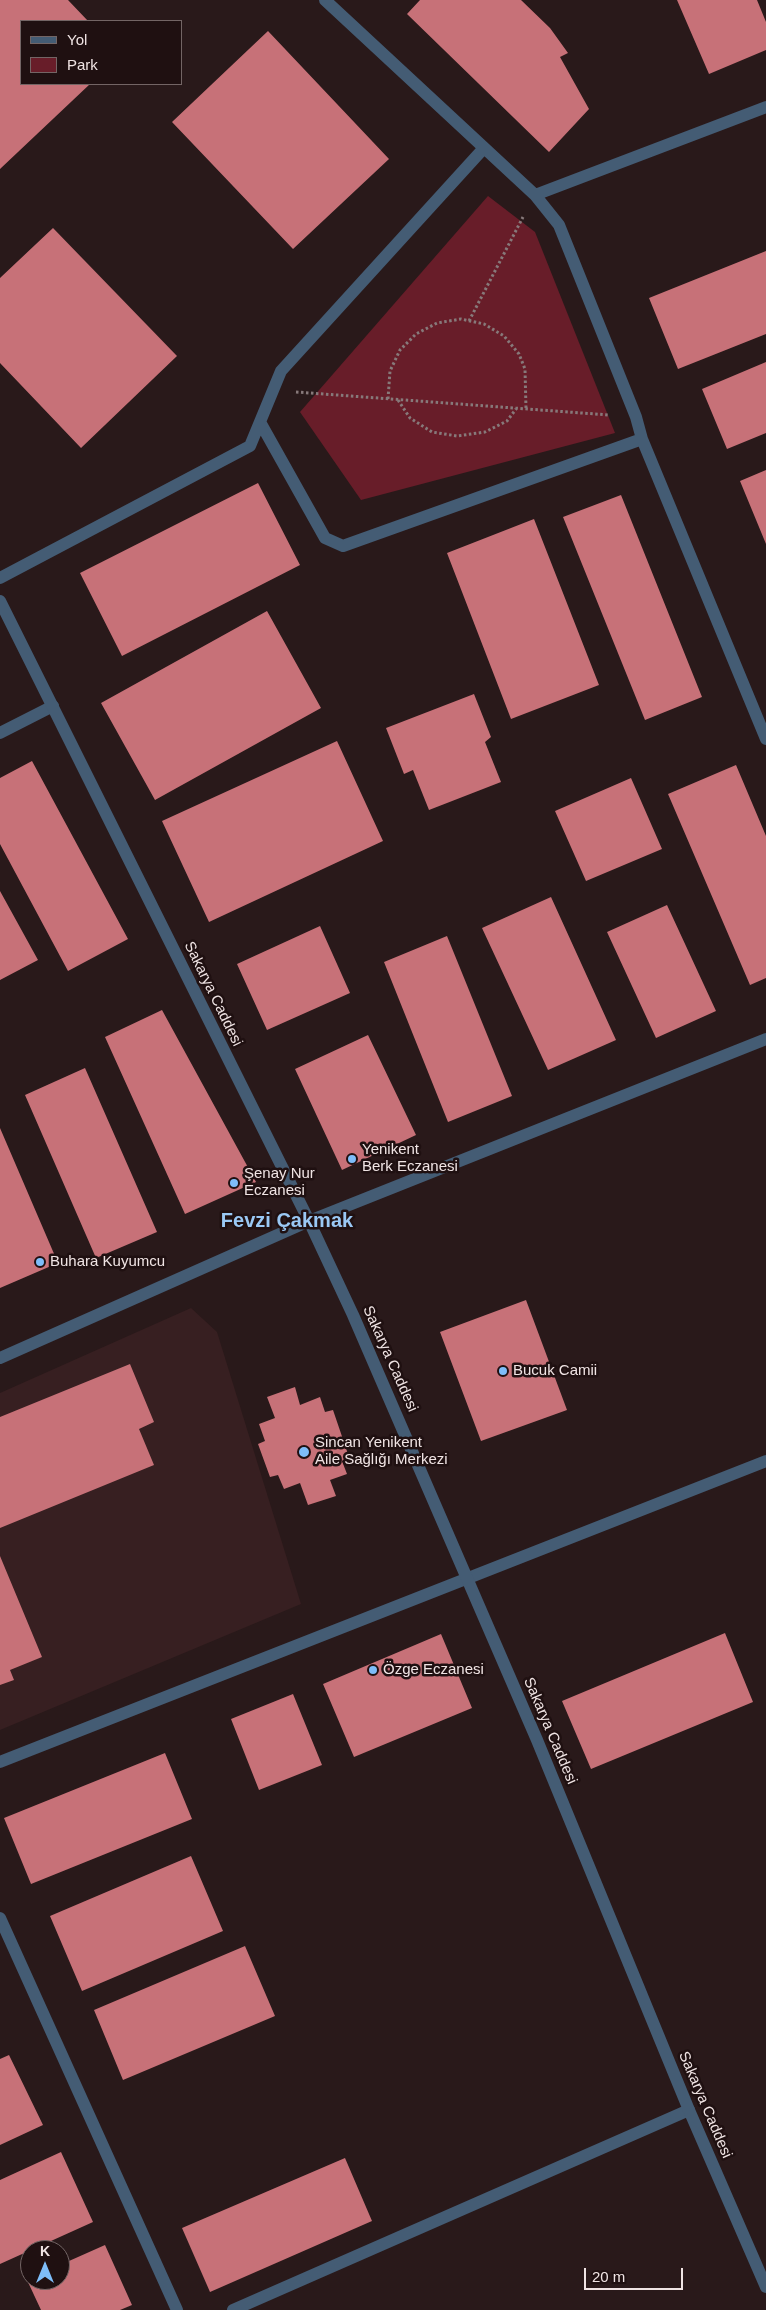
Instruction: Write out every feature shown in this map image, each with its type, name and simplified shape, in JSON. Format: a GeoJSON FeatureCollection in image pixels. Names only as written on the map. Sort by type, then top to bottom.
{"type":"FeatureCollection","features":[{"type":"Feature","properties":{"kind":"street"},"geometry":{"type":"LineString","coordinates":[[325,0],[535,195],[559,225],[636,417],[642,439],[766,739]]}},
{"type":"Feature","properties":{"kind":"street"},"geometry":{"type":"LineString","coordinates":[[535,195],[766,107]]}},
{"type":"Feature","properties":{"kind":"street"},"geometry":{"type":"LineString","coordinates":[[0,578],[250,446],[281,370],[484,148]]}},
{"type":"Feature","properties":{"kind":"street"},"geometry":{"type":"LineString","coordinates":[[260,422],[325,538],[343,546],[642,439]]}},
{"type":"Feature","properties":{"kind":"street","name":"Sakarya Caddesi"},"geometry":{"type":"LineString","coordinates":[[0,601],[200,1006],[309,1221],[468,1578],[537,1740],[689,2110],[766,2287]]}},
{"type":"Feature","properties":{"kind":"street"},"geometry":{"type":"LineString","coordinates":[[0,733],[53,706]]}},
{"type":"Feature","properties":{"kind":"street"},"geometry":{"type":"LineString","coordinates":[[0,1358],[309,1221],[766,1038]]}},
{"type":"Feature","properties":{"kind":"street"},"geometry":{"type":"LineString","coordinates":[[0,1762],[765,1463]]}},
{"type":"Feature","properties":{"kind":"street"},"geometry":{"type":"LineString","coordinates":[[0,1918],[177,2310]]}},
{"type":"Feature","properties":{"kind":"street"},"geometry":{"type":"LineString","coordinates":[[233,2310],[689,2110]]}},
{"type":"Feature","properties":{"kind":"path"},"geometry":{"type":"LineString","coordinates":[[469,321],[535,195]]}},
{"type":"Feature","properties":{"kind":"path"},"geometry":{"type":"LineString","coordinates":[[388,399],[390,371],[400,350],[416,334],[438,322],[461,319],[484,324],[504,336],[519,354],[525,369],[526,409]]}},
{"type":"Feature","properties":{"kind":"path"},"geometry":{"type":"LineString","coordinates":[[273,390],[636,417]]}},
{"type":"Feature","properties":{"kind":"path"},"geometry":{"type":"LineString","coordinates":[[398,399],[410,418],[432,432],[457,436],[485,432],[507,421],[517,409]]}},
{"type":"Feature","properties":{"kind":"shaded area"},"geometry":{"type":"Polygon","coordinates":[[[191,1308],[217,1332],[301,1604],[0,1730],[0,1393],[191,1308]]]}},
{"type":"Feature","properties":{"kind":"green space"},"geometry":{"type":"Polygon","coordinates":[[[488,196],[535,232],[615,433],[361,500],[300,412],[488,196]]]}},
{"type":"Feature","properties":{"kind":"building"},"geometry":{"type":"Polygon","coordinates":[[[0,0],[68,0],[87,20],[20,20],[20,85],[89,85],[0,169],[0,0]]]}},
{"type":"Feature","properties":{"kind":"building"},"geometry":{"type":"Polygon","coordinates":[[[420,0],[521,0],[550,28],[568,53],[560,57],[589,109],[549,152],[407,14],[420,0]]]}},
{"type":"Feature","properties":{"kind":"building"},"geometry":{"type":"Polygon","coordinates":[[[677,0],[757,0],[766,22],[766,50],[709,74],[677,0]]]}},
{"type":"Feature","properties":{"kind":"building"},"geometry":{"type":"Polygon","coordinates":[[[268,31],[389,159],[293,249],[172,122],[268,31]]]}},
{"type":"Feature","properties":{"kind":"building"},"geometry":{"type":"Polygon","coordinates":[[[53,228],[177,356],[81,448],[0,363],[0,278],[53,228]]]}},
{"type":"Feature","properties":{"kind":"building"},"geometry":{"type":"Polygon","coordinates":[[[766,251],[766,334],[678,369],[649,298],[766,251]]]}},
{"type":"Feature","properties":{"kind":"building"},"geometry":{"type":"Polygon","coordinates":[[[766,362],[766,433],[727,449],[702,389],[766,362]]]}},
{"type":"Feature","properties":{"kind":"building"},"geometry":{"type":"Polygon","coordinates":[[[766,470],[766,544],[740,481],[766,470]]]}},
{"type":"Feature","properties":{"kind":"building"},"geometry":{"type":"Polygon","coordinates":[[[258,483],[300,565],[122,656],[80,573],[258,483]]]}},
{"type":"Feature","properties":{"kind":"building"},"geometry":{"type":"Polygon","coordinates":[[[621,495],[702,697],[645,720],[563,517],[621,495]]]}},
{"type":"Feature","properties":{"kind":"building"},"geometry":{"type":"Polygon","coordinates":[[[534,519],[599,685],[511,719],[447,553],[534,519]]]}},
{"type":"Feature","properties":{"kind":"building"},"geometry":{"type":"Polygon","coordinates":[[[267,611],[321,708],[155,800],[101,703],[267,611]]]}},
{"type":"Feature","properties":{"kind":"building"},"geometry":{"type":"Polygon","coordinates":[[[474,694],[491,737],[485,742],[501,782],[429,810],[413,770],[404,774],[386,728],[474,694]]]}},
{"type":"Feature","properties":{"kind":"building"},"geometry":{"type":"Polygon","coordinates":[[[337,741],[383,841],[209,922],[162,821],[337,741]]]}},
{"type":"Feature","properties":{"kind":"building"},"geometry":{"type":"Polygon","coordinates":[[[32,761],[128,939],[68,971],[0,844],[0,778],[32,761]]]}},
{"type":"Feature","properties":{"kind":"building"},"geometry":{"type":"Polygon","coordinates":[[[736,765],[766,836],[766,978],[750,985],[668,794],[736,765]]]}},
{"type":"Feature","properties":{"kind":"building"},"geometry":{"type":"Polygon","coordinates":[[[631,778],[662,849],[586,881],[555,811],[631,778]]]}},
{"type":"Feature","properties":{"kind":"building"},"geometry":{"type":"Polygon","coordinates":[[[0,891],[38,960],[0,980],[0,891]]]}},
{"type":"Feature","properties":{"kind":"building"},"geometry":{"type":"Polygon","coordinates":[[[551,897],[616,1040],[548,1070],[482,928],[551,897]]]}},
{"type":"Feature","properties":{"kind":"building"},"geometry":{"type":"Polygon","coordinates":[[[667,905],[716,1011],[656,1038],[607,932],[667,905]]]}},
{"type":"Feature","properties":{"kind":"building"},"geometry":{"type":"Polygon","coordinates":[[[320,926],[350,993],[267,1030],[237,964],[320,926]]]}},
{"type":"Feature","properties":{"kind":"building"},"geometry":{"type":"Polygon","coordinates":[[[447,936],[512,1096],[448,1122],[384,962],[447,936]]]}},
{"type":"Feature","properties":{"kind":"building"},"geometry":{"type":"Polygon","coordinates":[[[162,1010],[256,1182],[185,1214],[105,1037],[162,1010]]]}},
{"type":"Feature","properties":{"kind":"building"},"geometry":{"type":"Polygon","coordinates":[[[368,1035],[416,1135],[342,1170],[295,1069],[368,1035]]]}},
{"type":"Feature","properties":{"kind":"building"},"geometry":{"type":"Polygon","coordinates":[[[85,1068],[157,1232],[96,1258],[25,1095],[85,1068]]]}},
{"type":"Feature","properties":{"kind":"building"},"geometry":{"type":"Polygon","coordinates":[[[0,1128],[58,1263],[0,1288],[0,1128]]]}},
{"type":"Feature","properties":{"kind":"building","name":"Bucuk Camii"},"geometry":{"type":"Polygon","coordinates":[[[526,1300],[567,1410],[481,1441],[440,1332],[526,1300]]]}},
{"type":"Feature","properties":{"kind":"building"},"geometry":{"type":"Polygon","coordinates":[[[130,1364],[154,1422],[139,1429],[154,1465],[0,1528],[0,1417],[130,1364]]]}},
{"type":"Feature","properties":{"kind":"building","name":"Sincan Yenikent Aile Sağlığı Merkezi"},"geometry":{"type":"Polygon","coordinates":[[[295,1387],[300,1405],[320,1397],[325,1412],[333,1410],[350,1460],[342,1461],[347,1474],[330,1480],[336,1496],[308,1505],[300,1483],[284,1489],[278,1475],[270,1477],[258,1444],[265,1441],[259,1424],[275,1418],[267,1397],[295,1387]]]}},
{"type":"Feature","properties":{"kind":"building"},"geometry":{"type":"Polygon","coordinates":[[[0,1556],[42,1657],[10,1670],[14,1680],[0,1685],[0,1556]]]}},
{"type":"Feature","properties":{"kind":"building"},"geometry":{"type":"Polygon","coordinates":[[[725,1633],[753,1702],[591,1769],[562,1701],[725,1633]]]}},
{"type":"Feature","properties":{"kind":"building"},"geometry":{"type":"Polygon","coordinates":[[[441,1634],[472,1708],[354,1757],[323,1684],[441,1634]]]}},
{"type":"Feature","properties":{"kind":"building"},"geometry":{"type":"Polygon","coordinates":[[[293,1694],[322,1765],[259,1790],[231,1719],[293,1694]]]}},
{"type":"Feature","properties":{"kind":"building"},"geometry":{"type":"Polygon","coordinates":[[[165,1753],[192,1819],[31,1884],[4,1818],[165,1753]]]}},
{"type":"Feature","properties":{"kind":"building"},"geometry":{"type":"Polygon","coordinates":[[[191,1856],[223,1931],[82,1991],[50,1916],[191,1856]]]}},
{"type":"Feature","properties":{"kind":"building"},"geometry":{"type":"Polygon","coordinates":[[[245,1946],[275,2016],[123,2080],[94,2010],[245,1946]]]}},
{"type":"Feature","properties":{"kind":"building"},"geometry":{"type":"Polygon","coordinates":[[[9,2055],[43,2125],[0,2145],[0,2059],[9,2055]]]}},
{"type":"Feature","properties":{"kind":"building"},"geometry":{"type":"Polygon","coordinates":[[[61,2152],[93,2222],[53,2240],[20,2240],[20,2255],[0,2264],[0,2180],[61,2152]]]}},
{"type":"Feature","properties":{"kind":"building"},"geometry":{"type":"Polygon","coordinates":[[[345,2158],[372,2221],[210,2292],[182,2228],[345,2158]]]}},
{"type":"Feature","properties":{"kind":"building"},"geometry":{"type":"Polygon","coordinates":[[[105,2245],[132,2305],[120,2310],[41,2310],[32,2290],[70,2290],[70,2261],[105,2245]]]}},
{"type":"Feature","properties":{"kind":"place","name":"Yenikent Berk Eczanesi"},"geometry":{"type":"Point","coordinates":[352,1159]}},
{"type":"Feature","properties":{"kind":"place","name":"Şenay Nur Eczanesi"},"geometry":{"type":"Point","coordinates":[234,1183]}},
{"type":"Feature","properties":{"kind":"place","name":"Buhara Kuyumcu"},"geometry":{"type":"Point","coordinates":[40,1262]}},
{"type":"Feature","properties":{"kind":"place","name":"Bucuk Camii"},"geometry":{"type":"Point","coordinates":[503,1371]}},
{"type":"Feature","properties":{"kind":"place","name":"Sincan Yenikent Aile Sağlığı Merkezi"},"geometry":{"type":"Point","coordinates":[304,1452]}},
{"type":"Feature","properties":{"kind":"place","name":"Özge Eczanesi"},"geometry":{"type":"Point","coordinates":[373,1670]}},
{"type":"Feature","properties":{"kind":"district","name":"Fevzi Çakmak"},"geometry":{"type":"Point","coordinates":[287,1221]}}]}
